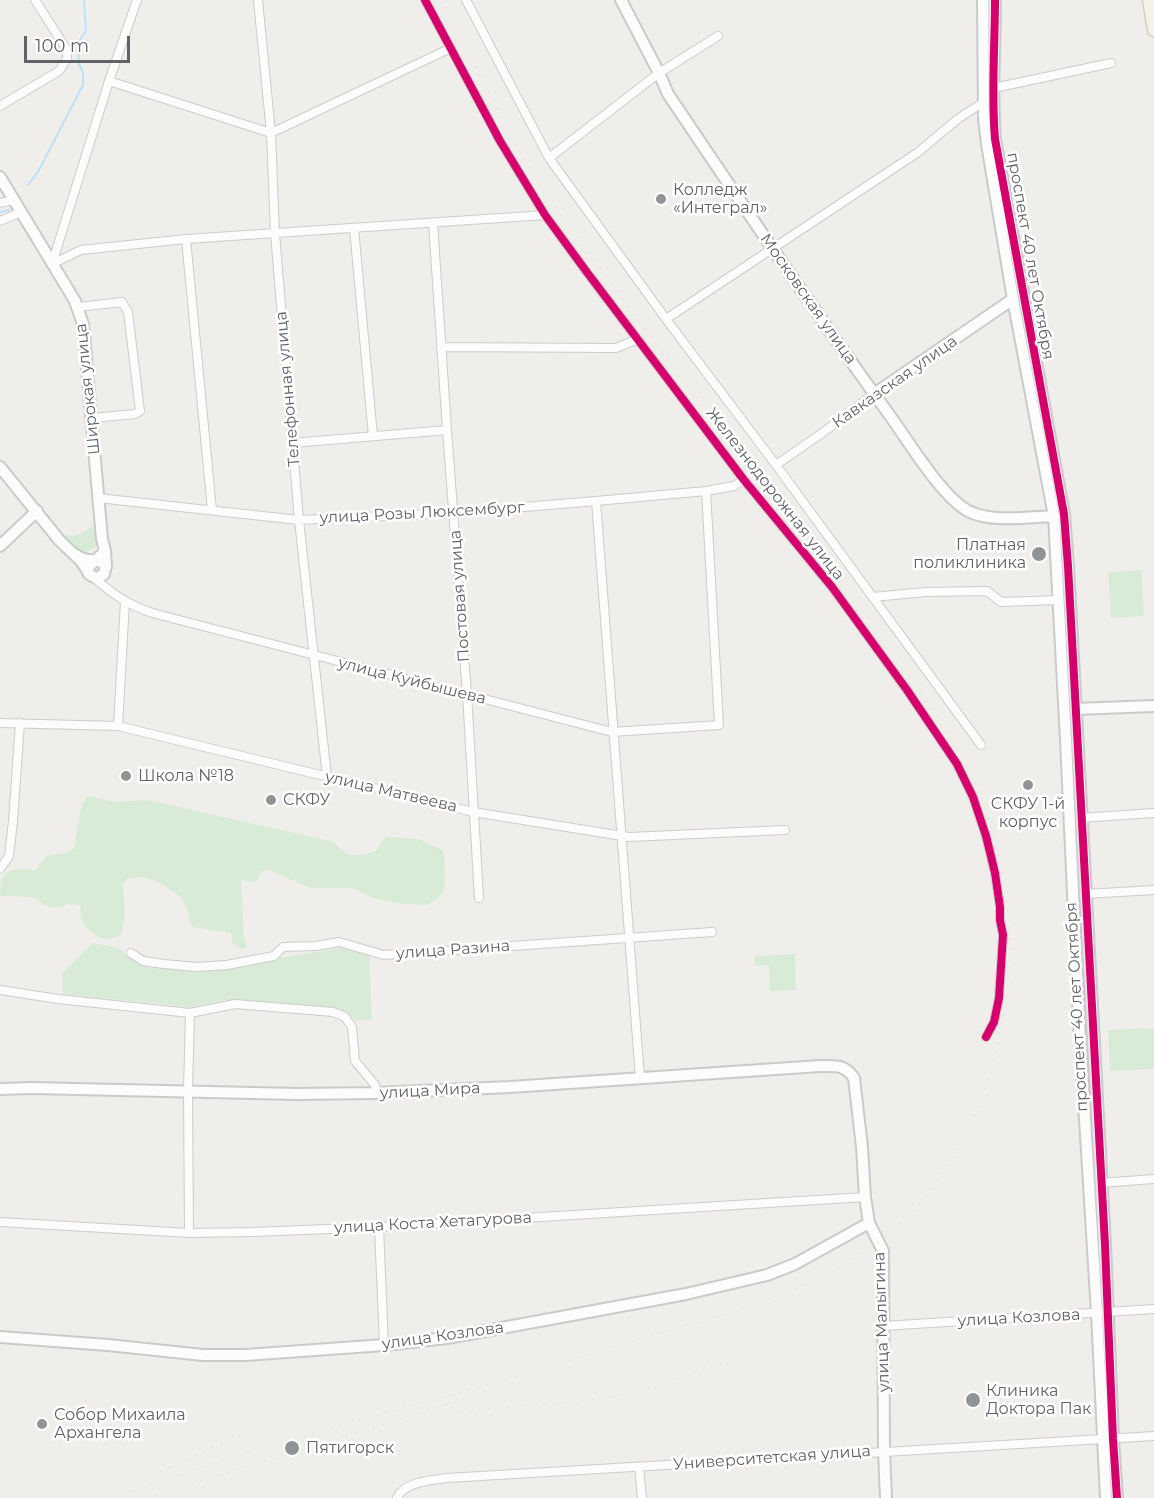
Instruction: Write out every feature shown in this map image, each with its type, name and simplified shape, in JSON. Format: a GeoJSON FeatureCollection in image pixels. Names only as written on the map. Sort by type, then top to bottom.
{"type":"FeatureCollection","features":[{"type":"Feature","properties":{"kind":"main road"},"geometry":{"type":"LineString","coordinates":[[1149,0],[1154,30]]}},
{"type":"Feature","properties":{"kind":"street"},"geometry":{"type":"LineString","coordinates":[[0,106],[59,71],[67,59],[68,50],[35,0]]}},
{"type":"Feature","properties":{"kind":"street"},"geometry":{"type":"LineString","coordinates":[[52,264],[108,81],[137,0]]}},
{"type":"Feature","properties":{"kind":"street","name":"Телефонная улица"},"geometry":{"type":"LineString","coordinates":[[258,0],[271,133],[275,234],[299,520],[327,777]]}},
{"type":"Feature","properties":{"kind":"street","name":"Железнодорожная улица"},"geometry":{"type":"LineString","coordinates":[[425,0],[500,141],[545,215],[744,480],[832,587],[952,756],[973,797],[986,836],[1000,907],[1003,935],[999,998],[994,1022],[986,1037]]}},
{"type":"Feature","properties":{"kind":"street","name":"Железнодорожная улица"},"geometry":{"type":"LineString","coordinates":[[466,0],[549,158],[981,745]]}},
{"type":"Feature","properties":{"kind":"street","name":"Московская улица"},"geometry":{"type":"LineString","coordinates":[[621,0],[668,94],[874,394],[950,497],[969,512],[992,518],[1059,515]]}},
{"type":"Feature","properties":{"kind":"street","name":"проспект 40 лет Октября"},"geometry":{"type":"LineString","coordinates":[[983,0],[984,119],[987,144],[1013,299],[1059,515],[1059,600],[1079,1023],[1096,1313],[1108,1439],[1117,1498]]}},
{"type":"Feature","properties":{"kind":"street","name":"проспект 40 лет Октября"},"geometry":{"type":"LineString","coordinates":[[995,0],[992,108],[995,139],[1059,515],[1075,709],[1108,1312],[1106,1498]]}},
{"type":"Feature","properties":{"kind":"street"},"geometry":{"type":"LineString","coordinates":[[549,158],[659,74],[718,36]]}},
{"type":"Feature","properties":{"kind":"street"},"geometry":{"type":"LineString","coordinates":[[108,81],[271,133],[451,48]]}},
{"type":"Feature","properties":{"kind":"street"},"geometry":{"type":"LineString","coordinates":[[666,319],[916,153],[959,118],[984,102],[994,88],[1112,63]]}},
{"type":"Feature","properties":{"kind":"street","name":"Широкая улица"},"geometry":{"type":"LineString","coordinates":[[0,177],[78,307],[83,324],[106,569]]}},
{"type":"Feature","properties":{"kind":"street"},"geometry":{"type":"LineString","coordinates":[[0,203],[14,200]]}},
{"type":"Feature","properties":{"kind":"street"},"geometry":{"type":"LineString","coordinates":[[0,221],[21,212]]}},
{"type":"Feature","properties":{"kind":"street"},"geometry":{"type":"LineString","coordinates":[[52,264],[81,250],[186,240],[545,215]]}},
{"type":"Feature","properties":{"kind":"street","name":"Постовая улица"},"geometry":{"type":"LineString","coordinates":[[433,223],[467,694],[479,898]]}},
{"type":"Feature","properties":{"kind":"street"},"geometry":{"type":"LineString","coordinates":[[354,228],[373,436]]}},
{"type":"Feature","properties":{"kind":"street"},"geometry":{"type":"LineString","coordinates":[[186,240],[212,510]]}},
{"type":"Feature","properties":{"kind":"street","name":"Кавказская улица"},"geometry":{"type":"LineString","coordinates":[[776,465],[874,394],[1013,299]]}},
{"type":"Feature","properties":{"kind":"street"},"geometry":{"type":"LineString","coordinates":[[78,307],[122,302],[128,312],[140,411],[135,414],[92,418]]}},
{"type":"Feature","properties":{"kind":"street"},"geometry":{"type":"LineString","coordinates":[[441,347],[616,348],[638,339]]}},
{"type":"Feature","properties":{"kind":"street"},"geometry":{"type":"LineString","coordinates":[[293,443],[447,430]]}},
{"type":"Feature","properties":{"kind":"street"},"geometry":{"type":"LineString","coordinates":[[0,467],[37,511],[0,546]]}},
{"type":"Feature","properties":{"kind":"street","name":"улица Розы Люксембург"},"geometry":{"type":"LineString","coordinates":[[98,498],[299,520],[453,513],[596,501],[706,491],[734,486],[744,480]]}},
{"type":"Feature","properties":{"kind":"street","name":"улица Куйбышева"},"geometry":{"type":"LineString","coordinates":[[37,511],[90,574],[124,602],[141,609],[612,732],[719,725],[706,491]]}},
{"type":"Feature","properties":{"kind":"street"},"geometry":{"type":"LineString","coordinates":[[596,501],[640,1078]]}},
{"type":"Feature","properties":{"kind":"street"},"geometry":{"type":"LineString","coordinates":[[105,550],[103,555],[89,566],[90,574],[98,578],[106,569]]}},
{"type":"Feature","properties":{"kind":"street","name":"улица Куйбышева"},"geometry":{"type":"LineString","coordinates":[[73,553],[81,558],[101,561],[106,569]]}},
{"type":"Feature","properties":{"kind":"street"},"geometry":{"type":"LineString","coordinates":[[106,569],[108,583],[113,592]]}},
{"type":"Feature","properties":{"kind":"street"},"geometry":{"type":"LineString","coordinates":[[873,597],[926,592],[987,591],[1000,603],[1059,600]]}},
{"type":"Feature","properties":{"kind":"street"},"geometry":{"type":"LineString","coordinates":[[117,726],[124,602]]}},
{"type":"Feature","properties":{"kind":"street"},"geometry":{"type":"LineString","coordinates":[[1075,709],[1154,706]]}},
{"type":"Feature","properties":{"kind":"street","name":"улица Матвеева"},"geometry":{"type":"LineString","coordinates":[[0,723],[117,726],[473,812],[629,837],[785,830]]}},
{"type":"Feature","properties":{"kind":"street"},"geometry":{"type":"LineString","coordinates":[[0,869],[9,856],[14,821],[20,723]]}},
{"type":"Feature","properties":{"kind":"street"},"geometry":{"type":"LineString","coordinates":[[1081,818],[1154,813]]}},
{"type":"Feature","properties":{"kind":"street"},"geometry":{"type":"LineString","coordinates":[[1085,894],[1154,890]]}},
{"type":"Feature","properties":{"kind":"street","name":"улица Разина"},"geometry":{"type":"LineString","coordinates":[[131,953],[143,961],[197,967],[228,965],[274,956],[283,947],[316,946],[339,942],[384,955],[712,932]]}},
{"type":"Feature","properties":{"kind":"street"},"geometry":{"type":"LineString","coordinates":[[0,990],[58,999],[190,1012],[235,1005],[333,1012],[345,1017],[352,1027],[355,1061],[375,1085],[376,1093]]}},
{"type":"Feature","properties":{"kind":"street"},"geometry":{"type":"LineString","coordinates":[[189,1233],[190,1012]]}},
{"type":"Feature","properties":{"kind":"street","name":"улица Мира"},"geometry":{"type":"LineString","coordinates":[[0,1089],[297,1094],[376,1093],[510,1087],[838,1066],[848,1070],[854,1077]]}},
{"type":"Feature","properties":{"kind":"street","name":"улица Малыгина"},"geometry":{"type":"LineString","coordinates":[[854,1077],[869,1223],[883,1251],[886,1498]]}},
{"type":"Feature","properties":{"kind":"street"},"geometry":{"type":"LineString","coordinates":[[1100,1183],[1154,1179]]}},
{"type":"Feature","properties":{"kind":"street","name":"улица Коста Хетагурова"},"geometry":{"type":"LineString","coordinates":[[0,1222],[189,1233],[253,1232],[379,1227],[865,1197]]}},
{"type":"Feature","properties":{"kind":"street","name":"улица Козлова"},"geometry":{"type":"LineString","coordinates":[[0,1338],[108,1344],[203,1355],[246,1355],[447,1338],[731,1285],[795,1264],[869,1223]]}},
{"type":"Feature","properties":{"kind":"street"},"geometry":{"type":"LineString","coordinates":[[379,1227],[384,1345]]}},
{"type":"Feature","properties":{"kind":"street","name":"улица Козлова"},"geometry":{"type":"LineString","coordinates":[[883,1326],[1154,1309]]}},
{"type":"Feature","properties":{"kind":"street","name":"Университетская улица"},"geometry":{"type":"LineString","coordinates":[[396,1498],[400,1491],[407,1487],[447,1478],[1154,1436]]}},
{"type":"Feature","properties":{"kind":"street"},"geometry":{"type":"LineString","coordinates":[[639,1467],[642,1498]]}},
{"type":"Feature","properties":{"kind":"green space"},"geometry":{"type":"Polygon","coordinates":[[[93,525],[96,546],[85,552],[71,547],[58,535],[60,533],[69,536],[78,535],[93,525]]]}},
{"type":"Feature","properties":{"kind":"green space"},"geometry":{"type":"Polygon","coordinates":[[[1141,570],[1144,616],[1111,618],[1108,572],[1141,570]]]}},
{"type":"Feature","properties":{"kind":"green space"},"geometry":{"type":"Polygon","coordinates":[[[88,796],[115,802],[148,800],[334,842],[343,851],[352,855],[363,855],[376,851],[388,837],[418,839],[442,850],[444,889],[439,897],[427,905],[402,904],[373,898],[352,888],[311,888],[270,869],[262,871],[256,882],[241,880],[244,938],[247,945],[244,949],[232,943],[231,933],[193,927],[183,901],[167,887],[147,878],[128,878],[123,884],[124,917],[120,936],[105,939],[88,929],[81,918],[80,905],[68,904],[55,908],[33,897],[1,896],[0,894],[3,879],[10,871],[21,869],[35,871],[46,856],[66,853],[74,849],[82,803],[88,796]]]}},
{"type":"Feature","properties":{"kind":"green space"},"geometry":{"type":"Polygon","coordinates":[[[92,943],[118,948],[137,963],[151,968],[207,970],[341,948],[369,955],[372,1020],[356,1020],[340,1009],[268,1002],[225,1000],[192,1007],[63,994],[62,973],[92,943]]]}},
{"type":"Feature","properties":{"kind":"green space"},"geometry":{"type":"Polygon","coordinates":[[[795,954],[796,990],[770,991],[769,965],[755,966],[755,956],[795,954]]]}},
{"type":"Feature","properties":{"kind":"green space"},"geometry":{"type":"Polygon","coordinates":[[[1154,1028],[1154,1069],[1110,1071],[1108,1030],[1154,1028]]]}},
{"type":"Feature","properties":{"kind":"waterway"},"geometry":{"type":"LineString","coordinates":[[28,185],[38,172],[83,85],[78,43],[86,31],[84,0]]}},
{"type":"Feature","properties":{"kind":"waterway"},"geometry":{"type":"LineString","coordinates":[[0,212],[9,210]]}},
{"type":"Feature","properties":{"kind":"tram line"},"geometry":{"type":"LineString","coordinates":[[989,0],[989,112],[993,142],[1061,524],[1113,1498]]}},
{"type":"Feature","properties":{"kind":"railway"},"geometry":{"type":"LineString","coordinates":[[114,1498],[258,1450],[724,1314],[816,1280],[845,1265],[886,1236],[912,1212],[935,1185],[967,1134],[997,1047],[1005,1005],[1009,951],[1009,925],[1003,874],[981,797],[963,759],[924,699],[540,187],[442,0]]}},
{"type":"Feature","properties":{"kind":"railway"},"geometry":{"type":"LineString","coordinates":[[460,1413],[611,1397],[644,1389],[731,1361]]}},
{"type":"Feature","properties":{"kind":"railway"},"geometry":{"type":"LineString","coordinates":[[146,1498],[456,1402]]}},
{"type":"Feature","properties":{"kind":"railway"},"geometry":{"type":"LineString","coordinates":[[143,1479],[241,1435]]}},
{"type":"Feature","properties":{"kind":"cycle path"},"geometry":{"type":"LineString","coordinates":[[425,0],[500,141],[545,215],[744,480],[832,587],[907,690],[957,764],[973,797],[986,836],[995,873],[1003,935],[999,998],[994,1022],[986,1037]]}},
{"type":"Feature","properties":{"kind":"cycle path"},"geometry":{"type":"LineString","coordinates":[[995,0],[993,87],[995,139],[1064,514],[1117,1498]]}},
{"type":"Feature","properties":{"kind":"place","name":"Колледж «Интеграл»"},"geometry":{"type":"Point","coordinates":[661,199]}},
{"type":"Feature","properties":{"kind":"place","name":"Платная поликлиника"},"geometry":{"type":"Point","coordinates":[1039,554]}},
{"type":"Feature","properties":{"kind":"place","name":"Школа №18"},"geometry":{"type":"Point","coordinates":[126,776]}},
{"type":"Feature","properties":{"kind":"place","name":"СКФУ 1-й корпус"},"geometry":{"type":"Point","coordinates":[1028,785]}},
{"type":"Feature","properties":{"kind":"place","name":"СКФУ"},"geometry":{"type":"Point","coordinates":[271,800]}},
{"type":"Feature","properties":{"kind":"place","name":"Клиника Доктора Пак"},"geometry":{"type":"Point","coordinates":[973,1400]}},
{"type":"Feature","properties":{"kind":"place","name":"Собор Михаила Архангела"},"geometry":{"type":"Point","coordinates":[42,1424]}},
{"type":"Feature","properties":{"kind":"place","name":"Пятигорск"},"geometry":{"type":"Point","coordinates":[292,1448]}}]}
